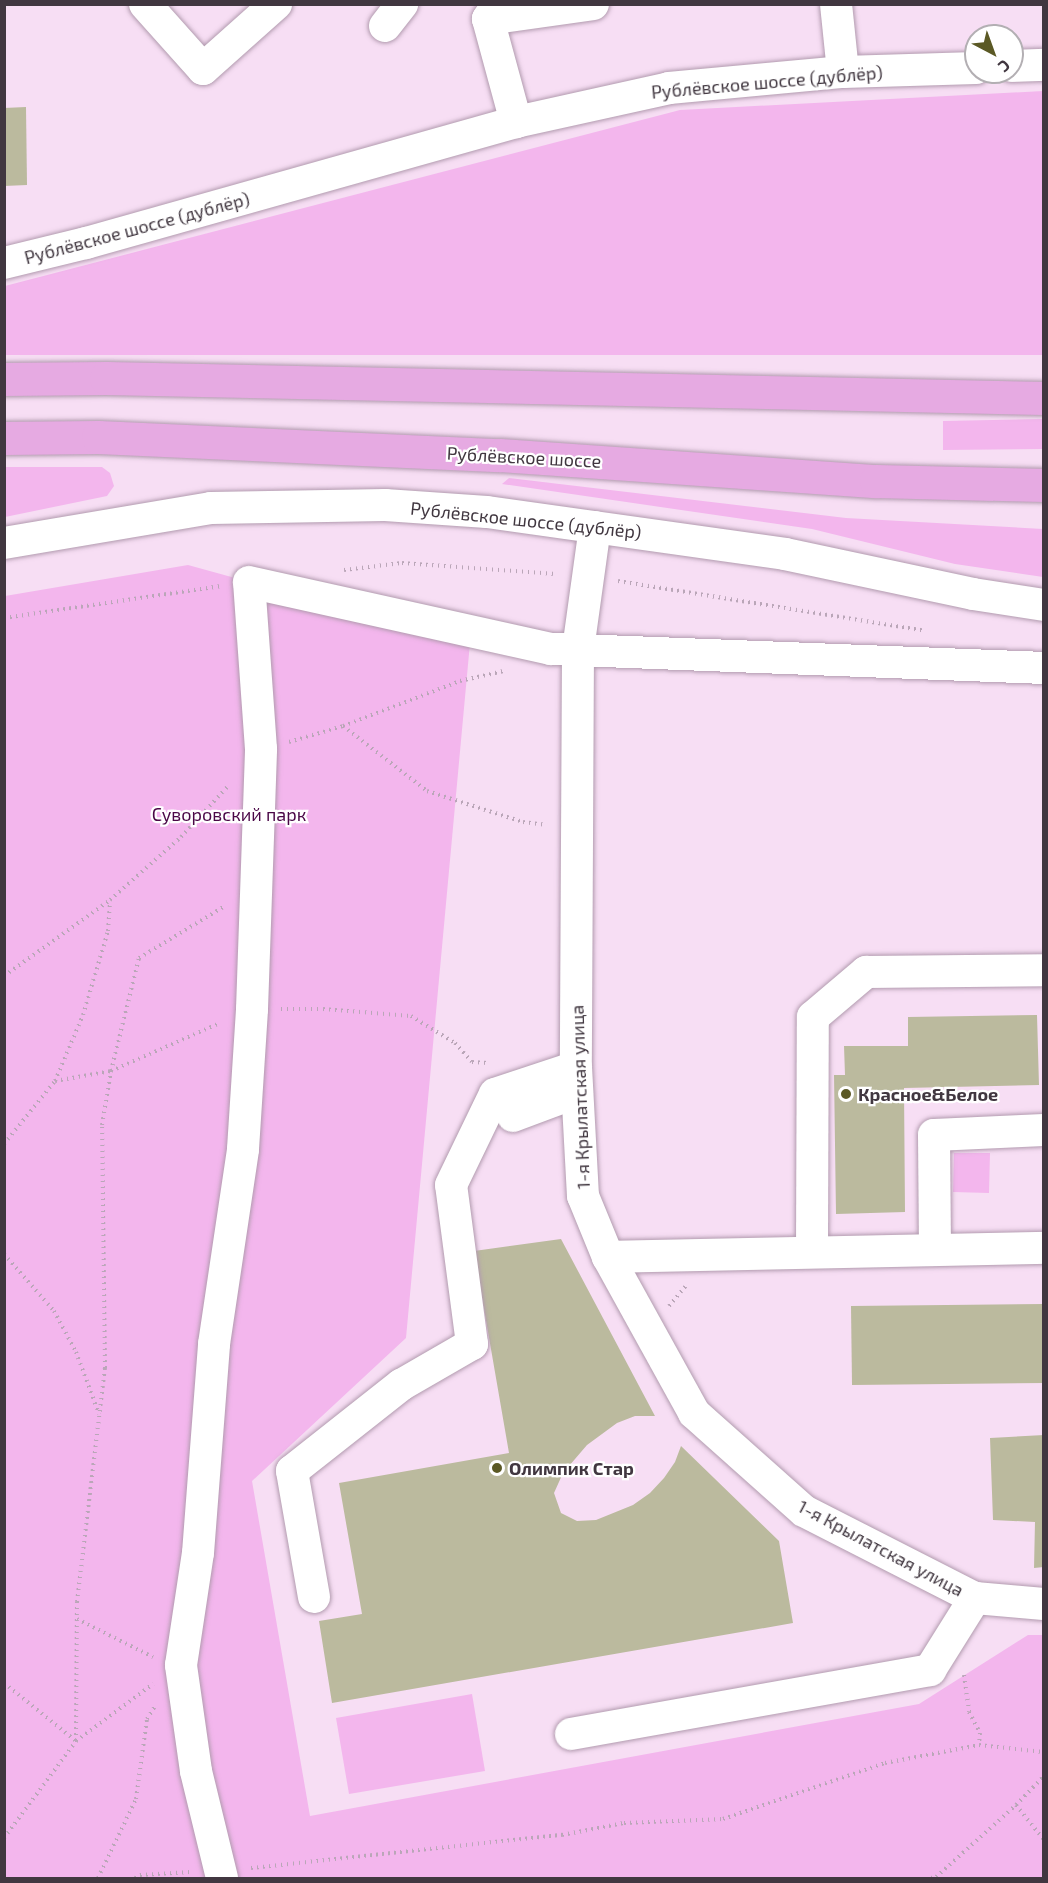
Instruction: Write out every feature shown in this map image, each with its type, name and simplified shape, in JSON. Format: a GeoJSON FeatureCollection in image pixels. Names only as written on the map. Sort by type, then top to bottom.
{"type":"FeatureCollection","features":[{"type":"Feature","properties":{"kind":"main road"},"geometry":{"type":"LineString","coordinates":[[4,379],[106,378],[1044,398]]}},
{"type":"Feature","properties":{"kind":"main road","name":"Рублёвское шоссе"},"geometry":{"type":"LineString","coordinates":[[4,438],[98,437],[488,454],[876,481],[1035,486]]}},
{"type":"Feature","properties":{"kind":"street"},"geometry":{"type":"LineString","coordinates":[[146,4],[203,69],[276,4]]}},
{"type":"Feature","properties":{"kind":"street"},"geometry":{"type":"LineString","coordinates":[[516,122],[493,12],[593,4]]}},
{"type":"Feature","properties":{"kind":"street"},"geometry":{"type":"LineString","coordinates":[[836,4],[843,72]]}},
{"type":"Feature","properties":{"kind":"street"},"geometry":{"type":"LineString","coordinates":[[1024,66],[1044,65]]}},
{"type":"Feature","properties":{"kind":"street","name":"Рублёвское шоссе (дублёр)"},"geometry":{"type":"LineString","coordinates":[[4,263],[86,243],[516,122],[669,88],[843,72],[964,68]]}},
{"type":"Feature","properties":{"kind":"street","name":"Рублёвское шоссе (дублёр)"},"geometry":{"type":"LineString","coordinates":[[4,543],[212,508],[385,505],[487,512],[785,554],[973,594],[1044,605]]}},
{"type":"Feature","properties":{"kind":"street","name":"1-я Крылатская улица"},"geometry":{"type":"LineString","coordinates":[[595,527],[586,576],[578,650],[577,1079],[583,1196],[608,1257],[694,1413],[804,1510],[975,1598],[1044,1604]]}},
{"type":"Feature","properties":{"kind":"street"},"geometry":{"type":"LineString","coordinates":[[221,1875],[196,1771],[178,1666],[198,1554],[214,1344],[243,1149],[252,1009],[261,749],[249,582],[550,649],[1044,668]]}},
{"type":"Feature","properties":{"kind":"street"},"geometry":{"type":"LineString","coordinates":[[812,1251],[813,1017],[866,972],[1044,970]]}},
{"type":"Feature","properties":{"kind":"street"},"geometry":{"type":"LineString","coordinates":[[513,1116],[577,1079]]}},
{"type":"Feature","properties":{"kind":"street"},"geometry":{"type":"LineString","coordinates":[[314,1597],[291,1471],[401,1385],[472,1344],[451,1185],[495,1094],[577,1079]]}},
{"type":"Feature","properties":{"kind":"street"},"geometry":{"type":"LineString","coordinates":[[935,1250],[934,1135],[1044,1130]]}},
{"type":"Feature","properties":{"kind":"street"},"geometry":{"type":"LineString","coordinates":[[608,1257],[1044,1248]]}},
{"type":"Feature","properties":{"kind":"street"},"geometry":{"type":"LineString","coordinates":[[571,1734],[930,1670],[975,1598]]}},
{"type":"Feature","properties":{"kind":"path"},"geometry":{"type":"LineString","coordinates":[[343,570],[402,563],[586,576],[926,631]]}},
{"type":"Feature","properties":{"kind":"path"},"geometry":{"type":"LineString","coordinates":[[4,618],[249,582]]}},
{"type":"Feature","properties":{"kind":"path"},"geometry":{"type":"LineString","coordinates":[[4,976],[110,900],[181,837],[261,749],[343,726],[460,681],[505,671]]}},
{"type":"Feature","properties":{"kind":"path"},"geometry":{"type":"LineString","coordinates":[[343,726],[428,791],[523,822],[548,825]]}},
{"type":"Feature","properties":{"kind":"path"},"geometry":{"type":"LineString","coordinates":[[76,1741],[77,1619],[105,1368],[102,1125],[111,1071],[139,958],[256,888]]}},
{"type":"Feature","properties":{"kind":"path"},"geometry":{"type":"LineString","coordinates":[[4,1144],[55,1081],[83,1015],[108,931],[110,900]]}},
{"type":"Feature","properties":{"kind":"path"},"geometry":{"type":"LineString","coordinates":[[55,1081],[111,1071],[252,1009],[323,1009],[411,1016],[455,1043],[472,1062],[496,1063]]}},
{"type":"Feature","properties":{"kind":"path"},"geometry":{"type":"LineString","coordinates":[[4,1254],[54,1311],[76,1352],[100,1416]]}},
{"type":"Feature","properties":{"kind":"path"},"geometry":{"type":"LineString","coordinates":[[77,1619],[178,1666]]}},
{"type":"Feature","properties":{"kind":"path"},"geometry":{"type":"LineString","coordinates":[[957,1627],[969,1712],[980,1733],[979,1745]]}},
{"type":"Feature","properties":{"kind":"path"},"geometry":{"type":"LineString","coordinates":[[4,1838],[76,1741],[178,1666]]}},
{"type":"Feature","properties":{"kind":"path"},"geometry":{"type":"LineString","coordinates":[[98,1878],[136,1799],[147,1719],[178,1666]]}},
{"type":"Feature","properties":{"kind":"path"},"geometry":{"type":"LineString","coordinates":[[4,1683],[76,1741]]}},
{"type":"Feature","properties":{"kind":"path"},"geometry":{"type":"LineString","coordinates":[[221,1875],[562,1835],[624,1823],[723,1819],[885,1763],[979,1745],[1044,1752]]}},
{"type":"Feature","properties":{"kind":"path"},"geometry":{"type":"LineString","coordinates":[[934,1878],[1016,1805],[1044,1776]]}},
{"type":"Feature","properties":{"kind":"path"},"geometry":{"type":"LineString","coordinates":[[1016,1805],[1044,1840]]}},
{"type":"Feature","properties":{"kind":"path"},"geometry":{"type":"LineString","coordinates":[[135,1878],[140,1875],[171,1873]]}},
{"type":"Feature","properties":{"kind":"green space"},"geometry":{"type":"Polygon","coordinates":[[[1043,91],[1043,355],[5,355],[5,286],[680,110],[1043,91]]]}},
{"type":"Feature","properties":{"kind":"green space"},"geometry":{"type":"Polygon","coordinates":[[[1043,419],[1043,449],[943,450],[943,421],[1043,419]]]}},
{"type":"Feature","properties":{"kind":"green space"},"geometry":{"type":"Polygon","coordinates":[[[4,467],[102,467],[110,473],[114,486],[107,496],[5,517],[4,467]]]}},
{"type":"Feature","properties":{"kind":"green space"},"geometry":{"type":"Polygon","coordinates":[[[509,478],[846,518],[1043,529],[1043,577],[955,564],[812,529],[502,484],[509,478]]]}},
{"type":"Feature","properties":{"kind":"green space","name":"Суворовский парк"},"geometry":{"type":"Polygon","coordinates":[[[188,565],[470,643],[406,1338],[252,1481],[310,1816],[919,1704],[1028,1635],[1043,1635],[1043,1878],[5,1878],[5,596],[188,565]]]}},
{"type":"Feature","properties":{"kind":"green space"},"geometry":{"type":"Polygon","coordinates":[[[954,1153],[990,1153],[989,1193],[953,1192],[954,1153]]]}},
{"type":"Feature","properties":{"kind":"green space"},"geometry":{"type":"Polygon","coordinates":[[[472,1694],[485,1771],[349,1794],[336,1718],[472,1694]]]}},
{"type":"Feature","properties":{"kind":"building"},"geometry":{"type":"Polygon","coordinates":[[[26,107],[27,185],[4,186],[4,108],[26,107]]]}},
{"type":"Feature","properties":{"kind":"building"},"geometry":{"type":"Polygon","coordinates":[[[1037,1015],[1039,1085],[904,1088],[905,1212],[836,1214],[834,1075],[845,1075],[844,1046],[908,1046],[908,1017],[1037,1015]]]}},
{"type":"Feature","properties":{"kind":"building","name":"Олимпик Стар"},"geometry":{"type":"Polygon","coordinates":[[[561,1239],[655,1416],[635,1416],[617,1423],[587,1445],[563,1473],[554,1493],[561,1513],[577,1521],[596,1520],[633,1505],[650,1493],[664,1478],[675,1462],[681,1446],[779,1541],[793,1623],[332,1703],[319,1621],[362,1614],[339,1483],[509,1453],[474,1251],[561,1239]]]}},
{"type":"Feature","properties":{"kind":"building"},"geometry":{"type":"Polygon","coordinates":[[[1044,1304],[1044,1383],[852,1385],[851,1306],[1044,1304]]]}},
{"type":"Feature","properties":{"kind":"building"},"geometry":{"type":"Polygon","coordinates":[[[1044,1435],[1044,1567],[1034,1568],[1035,1522],[993,1520],[990,1438],[1044,1435]]]}},
{"type":"Feature","properties":{"kind":"place","name":"Красное&Белое"},"geometry":{"type":"Point","coordinates":[846,1094]}},
{"type":"Feature","properties":{"kind":"place","name":"Олимпик Стар"},"geometry":{"type":"Point","coordinates":[497,1468]}}]}
